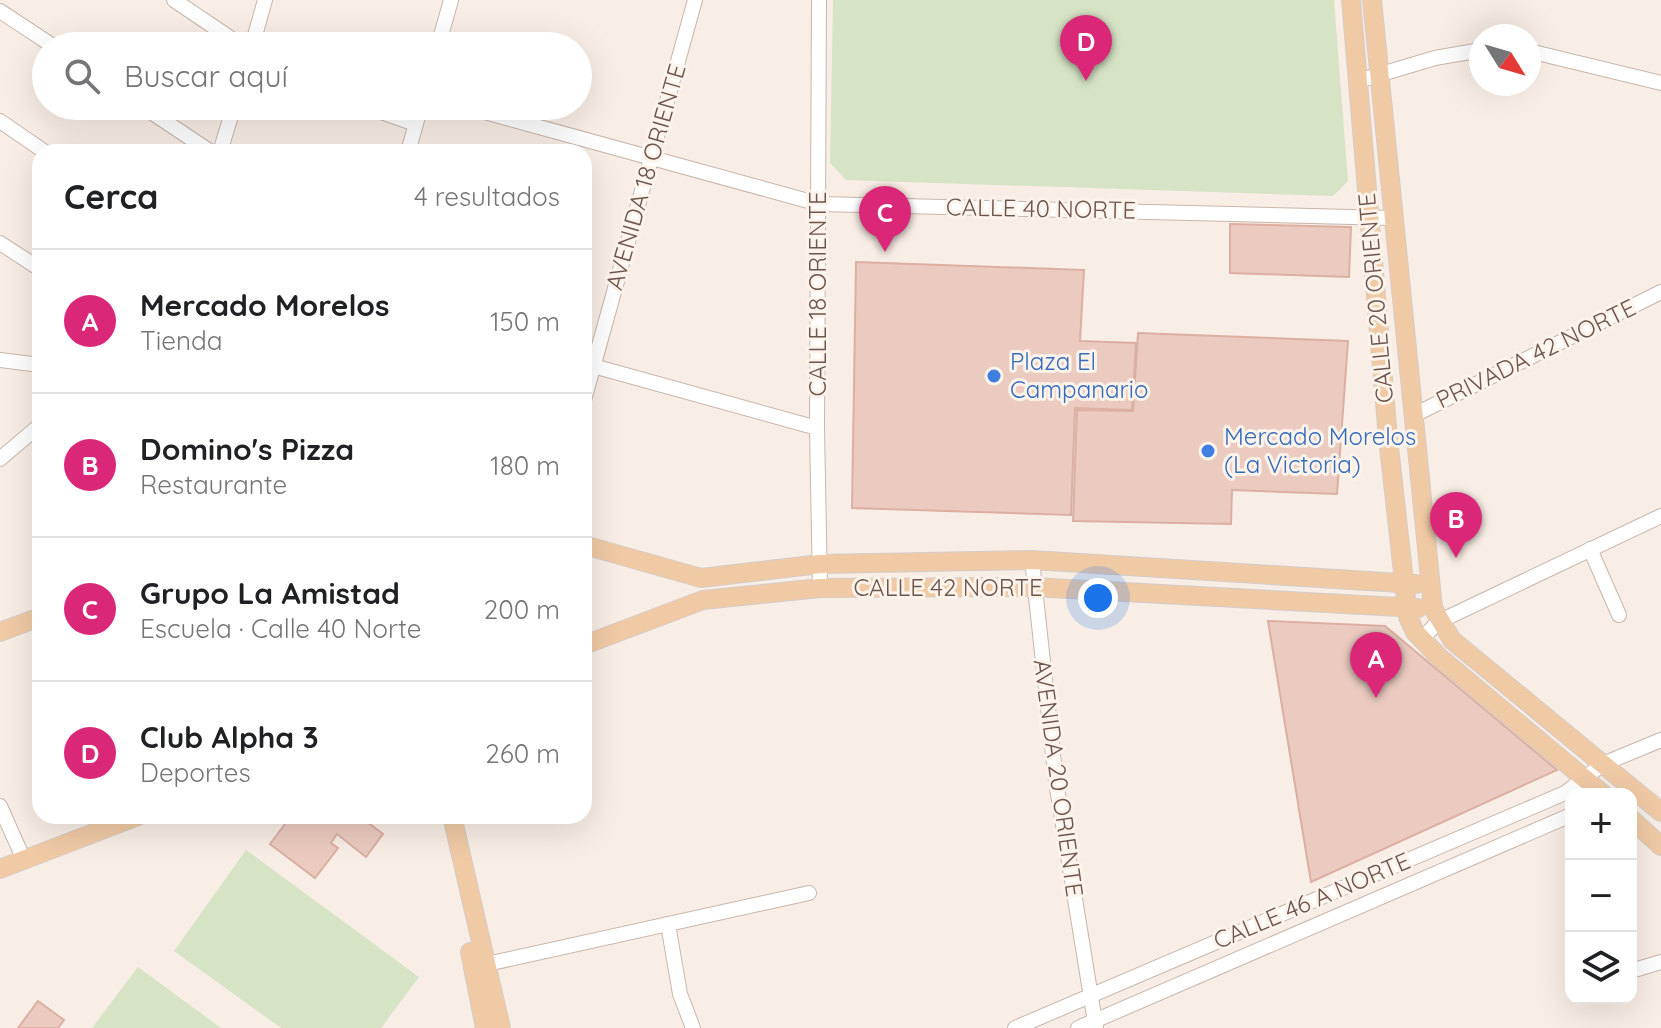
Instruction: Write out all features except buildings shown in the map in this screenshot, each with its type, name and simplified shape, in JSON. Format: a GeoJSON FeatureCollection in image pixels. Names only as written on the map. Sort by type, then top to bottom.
{"type":"FeatureCollection","features":[{"type":"Feature","properties":{"kind":"main road","name":"CALLE 20 ORIENTE"},"geometry":{"type":"LineString","coordinates":[[1351,0],[1407,608],[1411,625],[1421,640]]}},
{"type":"Feature","properties":{"kind":"main road","name":"CALLE 20 ORIENTE"},"geometry":{"type":"LineString","coordinates":[[1372,0],[1412,416],[1436,615]]}},
{"type":"Feature","properties":{"kind":"main road"},"geometry":{"type":"LineString","coordinates":[[592,547],[701,578],[703,600]]}},
{"type":"Feature","properties":{"kind":"main road","name":"CALLE 42 NORTE"},"geometry":{"type":"LineString","coordinates":[[701,578],[820,564],[1032,560],[1431,584]]}},
{"type":"Feature","properties":{"kind":"main road","name":"CALLE 42 NORTE"},"geometry":{"type":"LineString","coordinates":[[592,642],[703,600],[820,588],[1033,587],[1407,608],[1436,615]]}},
{"type":"Feature","properties":{"kind":"main road"},"geometry":{"type":"LineString","coordinates":[[1436,615],[1452,640],[1661,812]]}},
{"type":"Feature","properties":{"kind":"main road"},"geometry":{"type":"LineString","coordinates":[[0,632],[32,620]]}},
{"type":"Feature","properties":{"kind":"main road"},"geometry":{"type":"LineString","coordinates":[[1421,640],[1595,788]]}},
{"type":"Feature","properties":{"kind":"main road"},"geometry":{"type":"LineString","coordinates":[[0,869],[117,824]]}},
{"type":"Feature","properties":{"kind":"main road"},"geometry":{"type":"LineString","coordinates":[[444,824],[479,966],[501,1028]]}},
{"type":"Feature","properties":{"kind":"main road"},"geometry":{"type":"LineString","coordinates":[[453,824],[479,966],[485,1028]]}},
{"type":"Feature","properties":{"kind":"main road"},"geometry":{"type":"LineString","coordinates":[[1637,824],[1661,846]]}},
{"type":"Feature","properties":{"kind":"street"},"geometry":{"type":"LineString","coordinates":[[6,0],[0,10],[32,32]]}},
{"type":"Feature","properties":{"kind":"street"},"geometry":{"type":"LineString","coordinates":[[174,0],[221,32]]}},
{"type":"Feature","properties":{"kind":"street"},"geometry":{"type":"LineString","coordinates":[[256,32],[265,0]]}},
{"type":"Feature","properties":{"kind":"street"},"geometry":{"type":"LineString","coordinates":[[442,32],[451,0]]}},
{"type":"Feature","properties":{"kind":"street","name":"AVENIDA 18 ORIENTE"},"geometry":{"type":"LineString","coordinates":[[592,355],[695,0]]}},
{"type":"Feature","properties":{"kind":"street","name":"CALLE 18 ORIENTE"},"geometry":{"type":"LineString","coordinates":[[819,0],[817,428],[820,588]]}},
{"type":"Feature","properties":{"kind":"street"},"geometry":{"type":"LineString","coordinates":[[1358,81],[1469,53]]}},
{"type":"Feature","properties":{"kind":"street"},"geometry":{"type":"LineString","coordinates":[[1541,54],[1661,83]]}},
{"type":"Feature","properties":{"kind":"street"},"geometry":{"type":"LineString","coordinates":[[163,120],[199,144]]}},
{"type":"Feature","properties":{"kind":"street"},"geometry":{"type":"LineString","coordinates":[[222,144],[230,120]]}},
{"type":"Feature","properties":{"kind":"street"},"geometry":{"type":"LineString","coordinates":[[404,120],[415,124]]}},
{"type":"Feature","properties":{"kind":"street"},"geometry":{"type":"LineString","coordinates":[[410,144],[416,120]]}},
{"type":"Feature","properties":{"kind":"street","name":"CALLE 40 NORTE"},"geometry":{"type":"LineString","coordinates":[[513,120],[819,204],[1392,218]]}},
{"type":"Feature","properties":{"kind":"street"},"geometry":{"type":"LineString","coordinates":[[0,121],[33,144]]}},
{"type":"Feature","properties":{"kind":"street"},"geometry":{"type":"LineString","coordinates":[[0,243],[32,264]]}},
{"type":"Feature","properties":{"kind":"street","name":"PRIVADA 42 NORTE"},"geometry":{"type":"LineString","coordinates":[[1412,416],[1661,292]]}},
{"type":"Feature","properties":{"kind":"street"},"geometry":{"type":"LineString","coordinates":[[0,360],[32,364]]}},
{"type":"Feature","properties":{"kind":"street"},"geometry":{"type":"LineString","coordinates":[[592,366],[817,428]]}},
{"type":"Feature","properties":{"kind":"street"},"geometry":{"type":"LineString","coordinates":[[0,459],[32,432]]}},
{"type":"Feature","properties":{"kind":"street"},"geometry":{"type":"LineString","coordinates":[[1421,640],[1436,615],[1661,516]]}},
{"type":"Feature","properties":{"kind":"street"},"geometry":{"type":"LineString","coordinates":[[1590,549],[1619,615]]}},
{"type":"Feature","properties":{"kind":"street","name":"AVENIDA 20 ORIENTE"},"geometry":{"type":"LineString","coordinates":[[1032,560],[1056,782],[1095,1024]]}},
{"type":"Feature","properties":{"kind":"street"},"geometry":{"type":"LineString","coordinates":[[1604,788],[1609,769],[1626,756],[1661,740]]}},
{"type":"Feature","properties":{"kind":"street","name":"CALLE 46 A NORTE"},"geometry":{"type":"LineString","coordinates":[[1015,1028],[1565,793],[1585,779],[1609,769]]}},
{"type":"Feature","properties":{"kind":"street"},"geometry":{"type":"LineString","coordinates":[[0,806],[24,860]]}},
{"type":"Feature","properties":{"kind":"street","name":"CALLE 46 A NORTE"},"geometry":{"type":"LineString","coordinates":[[1078,1028],[1095,1024],[1565,818]]}},
{"type":"Feature","properties":{"kind":"street"},"geometry":{"type":"LineString","coordinates":[[1421,855],[1429,877]]}},
{"type":"Feature","properties":{"kind":"street"},"geometry":{"type":"LineString","coordinates":[[479,966],[809,893]]}},
{"type":"Feature","properties":{"kind":"street"},"geometry":{"type":"LineString","coordinates":[[668,924],[680,994],[693,1028]]}},
{"type":"Feature","properties":{"kind":"street"},"geometry":{"type":"LineString","coordinates":[[1235,934],[1243,957]]}},
{"type":"Feature","properties":{"kind":"street"},"geometry":{"type":"LineString","coordinates":[[1637,969],[1661,962]]}},
{"type":"Feature","properties":{"kind":"green space"},"geometry":{"type":"Polygon","coordinates":[[[833,0],[1334,0],[1348,181],[1333,196],[846,180],[830,163],[833,0]]]}},
{"type":"Feature","properties":{"kind":"green space"},"geometry":{"type":"Polygon","coordinates":[[[246,850],[419,977],[381,1028],[281,1028],[174,951],[246,850]]]}},
{"type":"Feature","properties":{"kind":"green space"},"geometry":{"type":"Polygon","coordinates":[[[138,967],[221,1028],[92,1028],[138,967]]]}},
{"type":"Feature","properties":{"kind":"place","name":"Club Alpha 3"},"geometry":{"type":"Point","coordinates":[1086,81]}},
{"type":"Feature","properties":{"kind":"place","name":"Grupo La Amistad"},"geometry":{"type":"Point","coordinates":[885,252]}},
{"type":"Feature","properties":{"kind":"place","name":"Plaza El Campanario"},"geometry":{"type":"Point","coordinates":[994,376]}},
{"type":"Feature","properties":{"kind":"place","name":"Mercado Morelos (La Victoria)"},"geometry":{"type":"Point","coordinates":[1208,451]}},
{"type":"Feature","properties":{"kind":"place","name":"Domino's Pizza"},"geometry":{"type":"Point","coordinates":[1456,558]}},
{"type":"Feature","properties":{"kind":"place","name":"Mercado Morelos"},"geometry":{"type":"Point","coordinates":[1376,698]}}]}
